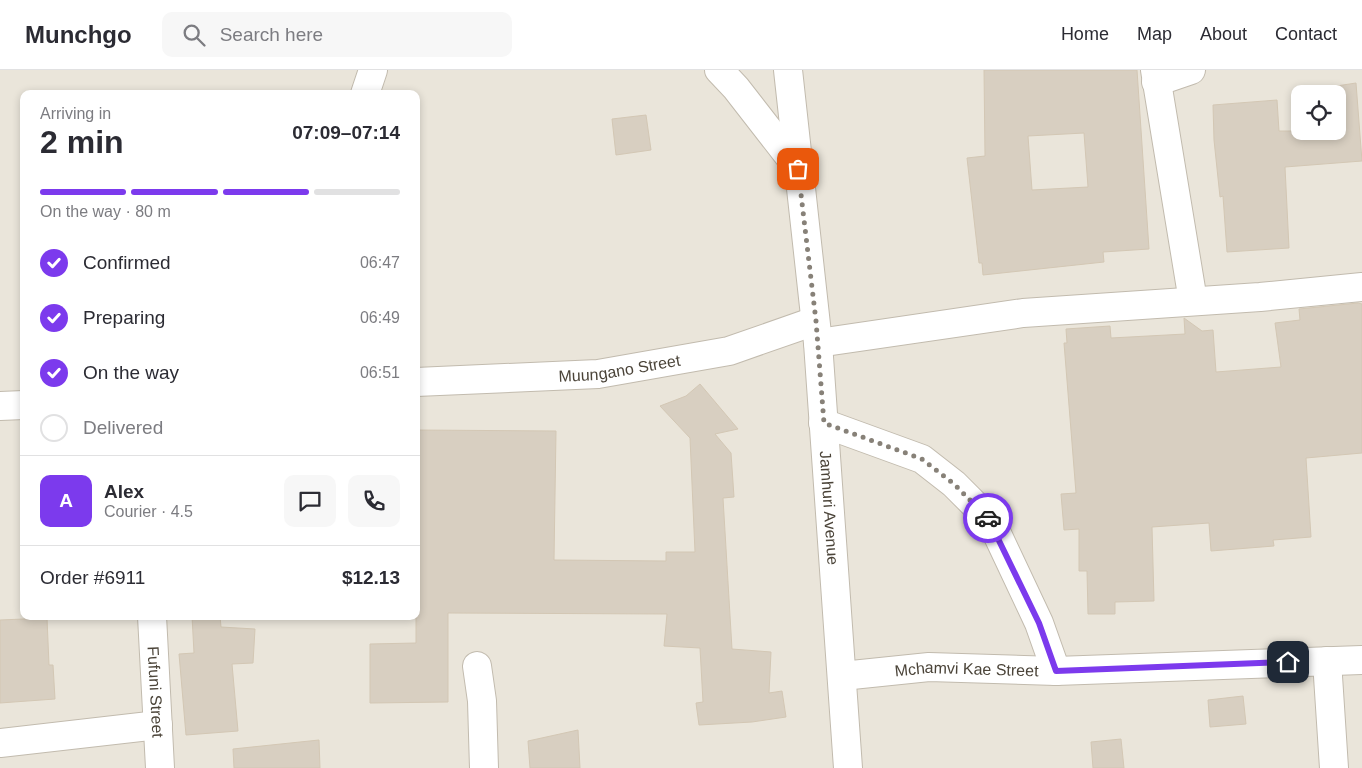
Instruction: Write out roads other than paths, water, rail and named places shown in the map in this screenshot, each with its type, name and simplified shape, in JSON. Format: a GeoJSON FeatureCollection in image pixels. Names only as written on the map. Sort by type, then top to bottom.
{"type":"FeatureCollection","features":[{"type":"Feature","properties":{"kind":"street"},"geometry":{"type":"LineString","coordinates":[[366,90],[373,70]]}},
{"type":"Feature","properties":{"kind":"street"},"geometry":{"type":"LineString","coordinates":[[719,70],[736,88],[798,169]]}},
{"type":"Feature","properties":{"kind":"street","name":"Jamhuri Avenue"},"geometry":{"type":"LineString","coordinates":[[788,70],[817,332],[848,768]]}},
{"type":"Feature","properties":{"kind":"street"},"geometry":{"type":"LineString","coordinates":[[1191,70],[1156,76],[1175,179],[1194,301]]}},
{"type":"Feature","properties":{"kind":"street","name":"Muungano Street"},"geometry":{"type":"LineString","coordinates":[[420,382],[598,374],[729,351],[817,332],[1023,313],[1260,298],[1362,287]]}},
{"type":"Feature","properties":{"kind":"street"},"geometry":{"type":"LineString","coordinates":[[0,406],[20,405]]}},
{"type":"Feature","properties":{"kind":"street"},"geometry":{"type":"LineString","coordinates":[[824,423],[922,459],[954,484],[991,521],[1039,623],[1056,671]]}},
{"type":"Feature","properties":{"kind":"street","name":"Fufuni Street"},"geometry":{"type":"LineString","coordinates":[[152,620],[160,768]]}},
{"type":"Feature","properties":{"kind":"street","name":"Mchamvi Kae Street"},"geometry":{"type":"LineString","coordinates":[[842,676],[929,667],[1056,671],[1362,660]]}},
{"type":"Feature","properties":{"kind":"street"},"geometry":{"type":"LineString","coordinates":[[1327,661],[1334,768]]}},
{"type":"Feature","properties":{"kind":"street"},"geometry":{"type":"LineString","coordinates":[[477,666],[482,702],[484,768]]}},
{"type":"Feature","properties":{"kind":"street"},"geometry":{"type":"LineString","coordinates":[[0,743],[158,725]]}}]}
